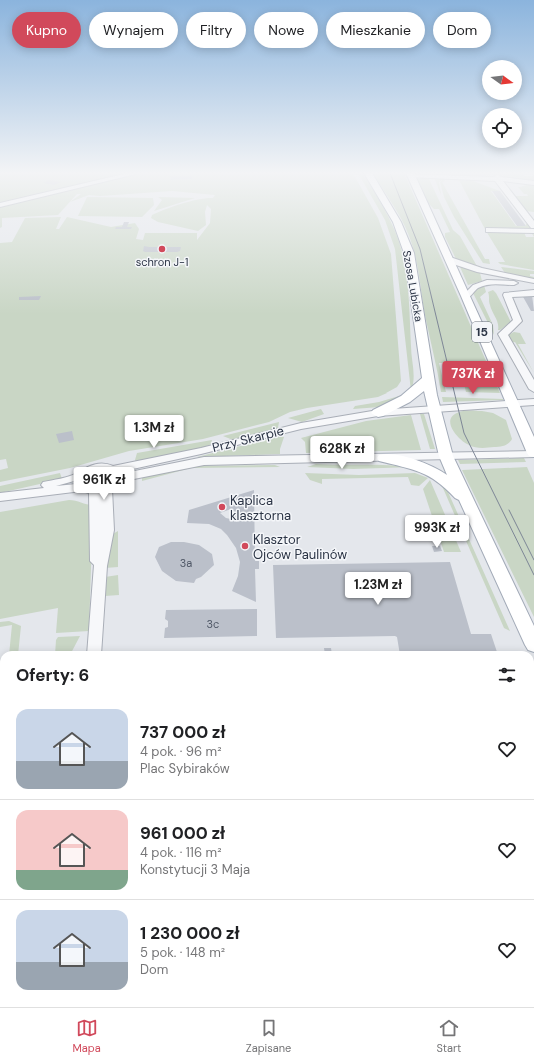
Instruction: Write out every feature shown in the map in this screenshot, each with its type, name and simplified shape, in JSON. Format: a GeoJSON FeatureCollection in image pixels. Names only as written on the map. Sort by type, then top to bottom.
{"type":"FeatureCollection","features":[{"type":"Feature","properties":{"kind":"main road","name":"Szosa Lubicka"},"geometry":{"type":"LineString","coordinates":[[397,220],[405,239],[412,268],[428,379],[446,456]]}},
{"type":"Feature","properties":{"kind":"main road","name":"15"},"geometry":{"type":"LineString","coordinates":[[431,220],[534,453]]}},
{"type":"Feature","properties":{"kind":"main road"},"geometry":{"type":"LineString","coordinates":[[378,413],[409,398],[418,391],[428,379]]}},
{"type":"Feature","properties":{"kind":"main road"},"geometry":{"type":"LineString","coordinates":[[446,456],[534,645]]}},
{"type":"Feature","properties":{"kind":"main road"},"geometry":{"type":"LineString","coordinates":[[384,458],[419,465],[432,470],[443,478],[470,507]]}},
{"type":"Feature","properties":{"kind":"street"},"geometry":{"type":"LineString","coordinates":[[489,230],[534,231]]}},
{"type":"Feature","properties":{"kind":"street"},"geometry":{"type":"LineString","coordinates":[[450,260],[501,275],[534,281]]}},
{"type":"Feature","properties":{"kind":"street"},"geometry":{"type":"LineString","coordinates":[[466,296],[476,286],[500,280],[501,275]]}},
{"type":"Feature","properties":{"kind":"street"},"geometry":{"type":"LineString","coordinates":[[491,283],[534,284]]}},
{"type":"Feature","properties":{"kind":"street"},"geometry":{"type":"LineString","coordinates":[[534,293],[506,295],[518,321],[503,334],[534,389]]}},
{"type":"Feature","properties":{"kind":"street","name":"Przy Skarpie"},"geometry":{"type":"LineString","coordinates":[[107,484],[201,451],[301,426],[378,413],[534,402]]}},
{"type":"Feature","properties":{"kind":"street","name":"Przy Skarpie"},"geometry":{"type":"LineString","coordinates":[[107,484],[126,477],[204,461],[384,458],[534,453]]}},
{"type":"Feature","properties":{"kind":"street"},"geometry":{"type":"LineString","coordinates":[[81,481],[86,471],[103,467],[107,484],[108,530],[100,566],[94,651]]}},
{"type":"Feature","properties":{"kind":"street"},"geometry":{"type":"LineString","coordinates":[[0,497],[81,481],[107,484],[111,490],[126,477]]}},
{"type":"Feature","properties":{"kind":"green space"},"geometry":{"type":"Polygon","coordinates":[[[0,220],[2,220],[2,227],[0,228],[0,220]]]}},
{"type":"Feature","properties":{"kind":"green space"},"geometry":{"type":"Polygon","coordinates":[[[24,220],[60,220],[56,229],[59,229],[65,220],[80,220],[111,227],[135,223],[139,229],[136,239],[143,240],[145,233],[197,233],[197,240],[210,223],[210,220],[379,220],[391,254],[401,381],[397,387],[378,397],[290,412],[269,422],[203,439],[129,451],[70,468],[0,482],[0,470],[8,468],[6,459],[0,460],[0,243],[12,242],[24,220]]]}},
{"type":"Feature","properties":{"kind":"green space"},"geometry":{"type":"Polygon","coordinates":[[[154,220],[206,220],[206,225],[198,231],[154,220]]]}},
{"type":"Feature","properties":{"kind":"green space"},"geometry":{"type":"Polygon","coordinates":[[[385,220],[390,220],[404,259],[408,288],[411,352],[414,374],[411,391],[395,249],[385,220]]]}},
{"type":"Feature","properties":{"kind":"green space"},"geometry":{"type":"Polygon","coordinates":[[[402,220],[425,220],[500,393],[466,392],[459,364],[445,361],[445,363],[439,363],[446,392],[441,392],[424,310],[418,268],[413,246],[402,220]]]}},
{"type":"Feature","properties":{"kind":"green space"},"geometry":{"type":"Polygon","coordinates":[[[444,220],[448,220],[453,230],[460,236],[478,268],[456,259],[445,237],[445,233],[450,232],[444,220]]]}},
{"type":"Feature","properties":{"kind":"green space"},"geometry":{"type":"Polygon","coordinates":[[[456,220],[463,220],[485,259],[489,259],[490,264],[483,263],[456,220]]]}},
{"type":"Feature","properties":{"kind":"green space"},"geometry":{"type":"Polygon","coordinates":[[[480,220],[512,220],[516,226],[526,226],[526,224],[529,224],[532,228],[526,230],[485,229],[480,220]]]}},
{"type":"Feature","properties":{"kind":"green space"},"geometry":{"type":"Polygon","coordinates":[[[486,231],[524,232],[526,237],[534,237],[534,270],[500,264],[498,262],[505,262],[486,231]]]}},
{"type":"Feature","properties":{"kind":"green space"},"geometry":{"type":"Polygon","coordinates":[[[460,267],[480,273],[482,281],[468,285],[460,267]]]}},
{"type":"Feature","properties":{"kind":"green space"},"geometry":{"type":"Polygon","coordinates":[[[501,267],[534,271],[534,274],[530,274],[530,276],[534,277],[534,279],[505,273],[501,267]]]}},
{"type":"Feature","properties":{"kind":"green space"},"geometry":{"type":"Polygon","coordinates":[[[484,285],[486,292],[480,297],[493,325],[494,335],[473,293],[474,289],[484,285]]]}},
{"type":"Feature","properties":{"kind":"green space"},"geometry":{"type":"Polygon","coordinates":[[[493,290],[511,322],[500,330],[498,330],[498,324],[489,302],[488,292],[493,290]]]}},
{"type":"Feature","properties":{"kind":"green space"},"geometry":{"type":"Polygon","coordinates":[[[514,332],[520,333],[526,344],[518,344],[534,373],[515,342],[510,343],[508,335],[514,332]]]}},
{"type":"Feature","properties":{"kind":"green space"},"geometry":{"type":"Polygon","coordinates":[[[399,396],[403,397],[380,407],[353,409],[355,406],[379,402],[399,396]]]}},
{"type":"Feature","properties":{"kind":"green space"},"geometry":{"type":"Polygon","coordinates":[[[442,397],[503,399],[503,400],[443,402],[442,397]]]}},
{"type":"Feature","properties":{"kind":"green space"},"geometry":{"type":"Polygon","coordinates":[[[321,409],[324,414],[302,422],[288,418],[321,409]]]}},
{"type":"Feature","properties":{"kind":"green space"},"geometry":{"type":"Polygon","coordinates":[[[463,411],[482,411],[493,413],[506,420],[512,439],[504,446],[478,448],[465,443],[456,435],[451,425],[450,420],[452,416],[463,411]]]}},
{"type":"Feature","properties":{"kind":"green space"},"geometry":{"type":"Polygon","coordinates":[[[420,414],[424,414],[435,449],[430,449],[420,414]]]}},
{"type":"Feature","properties":{"kind":"green space"},"geometry":{"type":"Polygon","coordinates":[[[411,415],[421,450],[306,453],[305,442],[301,438],[366,421],[411,415]]]}},
{"type":"Feature","properties":{"kind":"green space"},"geometry":{"type":"Polygon","coordinates":[[[279,422],[278,428],[233,440],[223,436],[279,422]]]}},
{"type":"Feature","properties":{"kind":"green space"},"geometry":{"type":"Polygon","coordinates":[[[279,436],[284,437],[280,454],[197,457],[279,436]]]}},
{"type":"Feature","properties":{"kind":"green space"},"geometry":{"type":"Polygon","coordinates":[[[212,440],[211,444],[205,447],[137,463],[135,460],[137,453],[212,440]]]}},
{"type":"Feature","properties":{"kind":"green space"},"geometry":{"type":"Polygon","coordinates":[[[524,458],[526,462],[460,464],[458,460],[524,458]]]}},
{"type":"Feature","properties":{"kind":"green space"},"geometry":{"type":"Polygon","coordinates":[[[316,464],[389,465],[413,467],[353,469],[307,467],[316,464]]]}},
{"type":"Feature","properties":{"kind":"green space"},"geometry":{"type":"Polygon","coordinates":[[[275,465],[280,467],[191,468],[142,481],[142,478],[193,466],[275,465]]]}},
{"type":"Feature","properties":{"kind":"green space"},"geometry":{"type":"Polygon","coordinates":[[[527,467],[534,483],[534,617],[462,470],[527,467]]]}},
{"type":"Feature","properties":{"kind":"green space"},"geometry":{"type":"Polygon","coordinates":[[[60,473],[62,479],[0,493],[0,486],[60,473]]]}},
{"type":"Feature","properties":{"kind":"green space"},"geometry":{"type":"Polygon","coordinates":[[[305,473],[359,475],[415,473],[428,478],[419,486],[411,485],[408,477],[322,479],[322,484],[310,480],[305,473]]]}},
{"type":"Feature","properties":{"kind":"green space"},"geometry":{"type":"Polygon","coordinates":[[[439,479],[448,492],[510,631],[504,628],[439,479]]]}},
{"type":"Feature","properties":{"kind":"green space"},"geometry":{"type":"Polygon","coordinates":[[[430,480],[461,552],[444,552],[423,489],[430,480]]]}},
{"type":"Feature","properties":{"kind":"green space"},"geometry":{"type":"Polygon","coordinates":[[[69,500],[93,505],[89,631],[56,633],[58,608],[0,619],[0,512],[69,500]]]}},
{"type":"Feature","properties":{"kind":"green space"},"geometry":{"type":"Polygon","coordinates":[[[118,531],[118,567],[105,568],[111,535],[118,531]]]}},
{"type":"Feature","properties":{"kind":"green space"},"geometry":{"type":"Polygon","coordinates":[[[118,575],[119,595],[105,596],[105,577],[118,575]]]}},
{"type":"Feature","properties":{"kind":"green space"},"geometry":{"type":"Polygon","coordinates":[[[9,621],[21,626],[18,651],[9,651],[12,625],[0,627],[0,622],[9,621]]]}},
{"type":"Feature","properties":{"kind":"green space"},"geometry":{"type":"Polygon","coordinates":[[[80,636],[72,651],[55,651],[56,640],[58,637],[80,636]]]}},
{"type":"Feature","properties":{"kind":"building"},"geometry":{"type":"Polygon","coordinates":[[[513,220],[522,220],[526,226],[517,226],[513,220]]]}},
{"type":"Feature","properties":{"kind":"building"},"geometry":{"type":"Polygon","coordinates":[[[124,222],[129,222],[127,227],[132,227],[131,229],[115,229],[116,227],[122,227],[124,222]]]}},
{"type":"Feature","properties":{"kind":"building","name":"schron J-1"},"geometry":{"type":"Polygon","coordinates":[[[144,246],[181,247],[180,251],[177,252],[145,252],[143,251],[144,246]]]}},
{"type":"Feature","properties":{"kind":"building"},"geometry":{"type":"Polygon","coordinates":[[[522,295],[532,295],[534,311],[531,311],[522,295]]]}},
{"type":"Feature","properties":{"kind":"building"},"geometry":{"type":"Polygon","coordinates":[[[41,296],[39,300],[19,300],[19,297],[41,296]]]}},
{"type":"Feature","properties":{"kind":"building"},"geometry":{"type":"Polygon","coordinates":[[[72,431],[74,440],[59,443],[56,434],[72,431]]]}},
{"type":"Feature","properties":{"kind":"building","name":"Klasztor Ojców Paulinów"},"geometry":{"type":"Polygon","coordinates":[[[254,490],[255,561],[259,561],[259,569],[255,569],[256,602],[232,591],[238,576],[240,562],[236,548],[227,535],[221,529],[209,524],[187,523],[189,510],[254,490]],[[231,509],[220,513],[226,518],[235,520],[235,512],[231,509]]]}},
{"type":"Feature","properties":{"kind":"building"},"geometry":{"type":"Polygon","coordinates":[[[171,542],[184,542],[199,545],[212,554],[214,565],[201,577],[196,579],[194,583],[176,581],[162,571],[155,557],[159,547],[171,542]]]}},
{"type":"Feature","properties":{"kind":"building"},"geometry":{"type":"Polygon","coordinates":[[[432,546],[440,546],[442,551],[434,552],[432,546]]]}},
{"type":"Feature","properties":{"kind":"building"},"geometry":{"type":"Polygon","coordinates":[[[450,562],[471,634],[491,634],[497,651],[399,651],[397,637],[395,636],[276,638],[273,565],[450,562]]]}},
{"type":"Feature","properties":{"kind":"building"},"geometry":{"type":"Polygon","coordinates":[[[257,609],[257,636],[164,638],[165,628],[168,627],[168,621],[165,619],[166,610],[257,609]]]}},
{"type":"Feature","properties":{"kind":"building"},"geometry":{"type":"Polygon","coordinates":[[[324,648],[331,648],[331,651],[324,651],[324,648]]]}},
{"type":"Feature","properties":{"kind":"tram line"},"geometry":{"type":"LineString","coordinates":[[409,220],[420,249],[464,433],[534,575]]}},
{"type":"Feature","properties":{"kind":"tram line"},"geometry":{"type":"LineString","coordinates":[[509,510],[534,560]]}},
{"type":"Feature","properties":{"kind":"place","name":"schron J-1"},"geometry":{"type":"Point","coordinates":[162,249]}},
{"type":"Feature","properties":{"kind":"place","name":"Kaplica klasztorna"},"geometry":{"type":"Point","coordinates":[222,507]}},
{"type":"Feature","properties":{"kind":"place","name":"Klasztor Ojców Paulinów"},"geometry":{"type":"Point","coordinates":[245,546]}}]}
